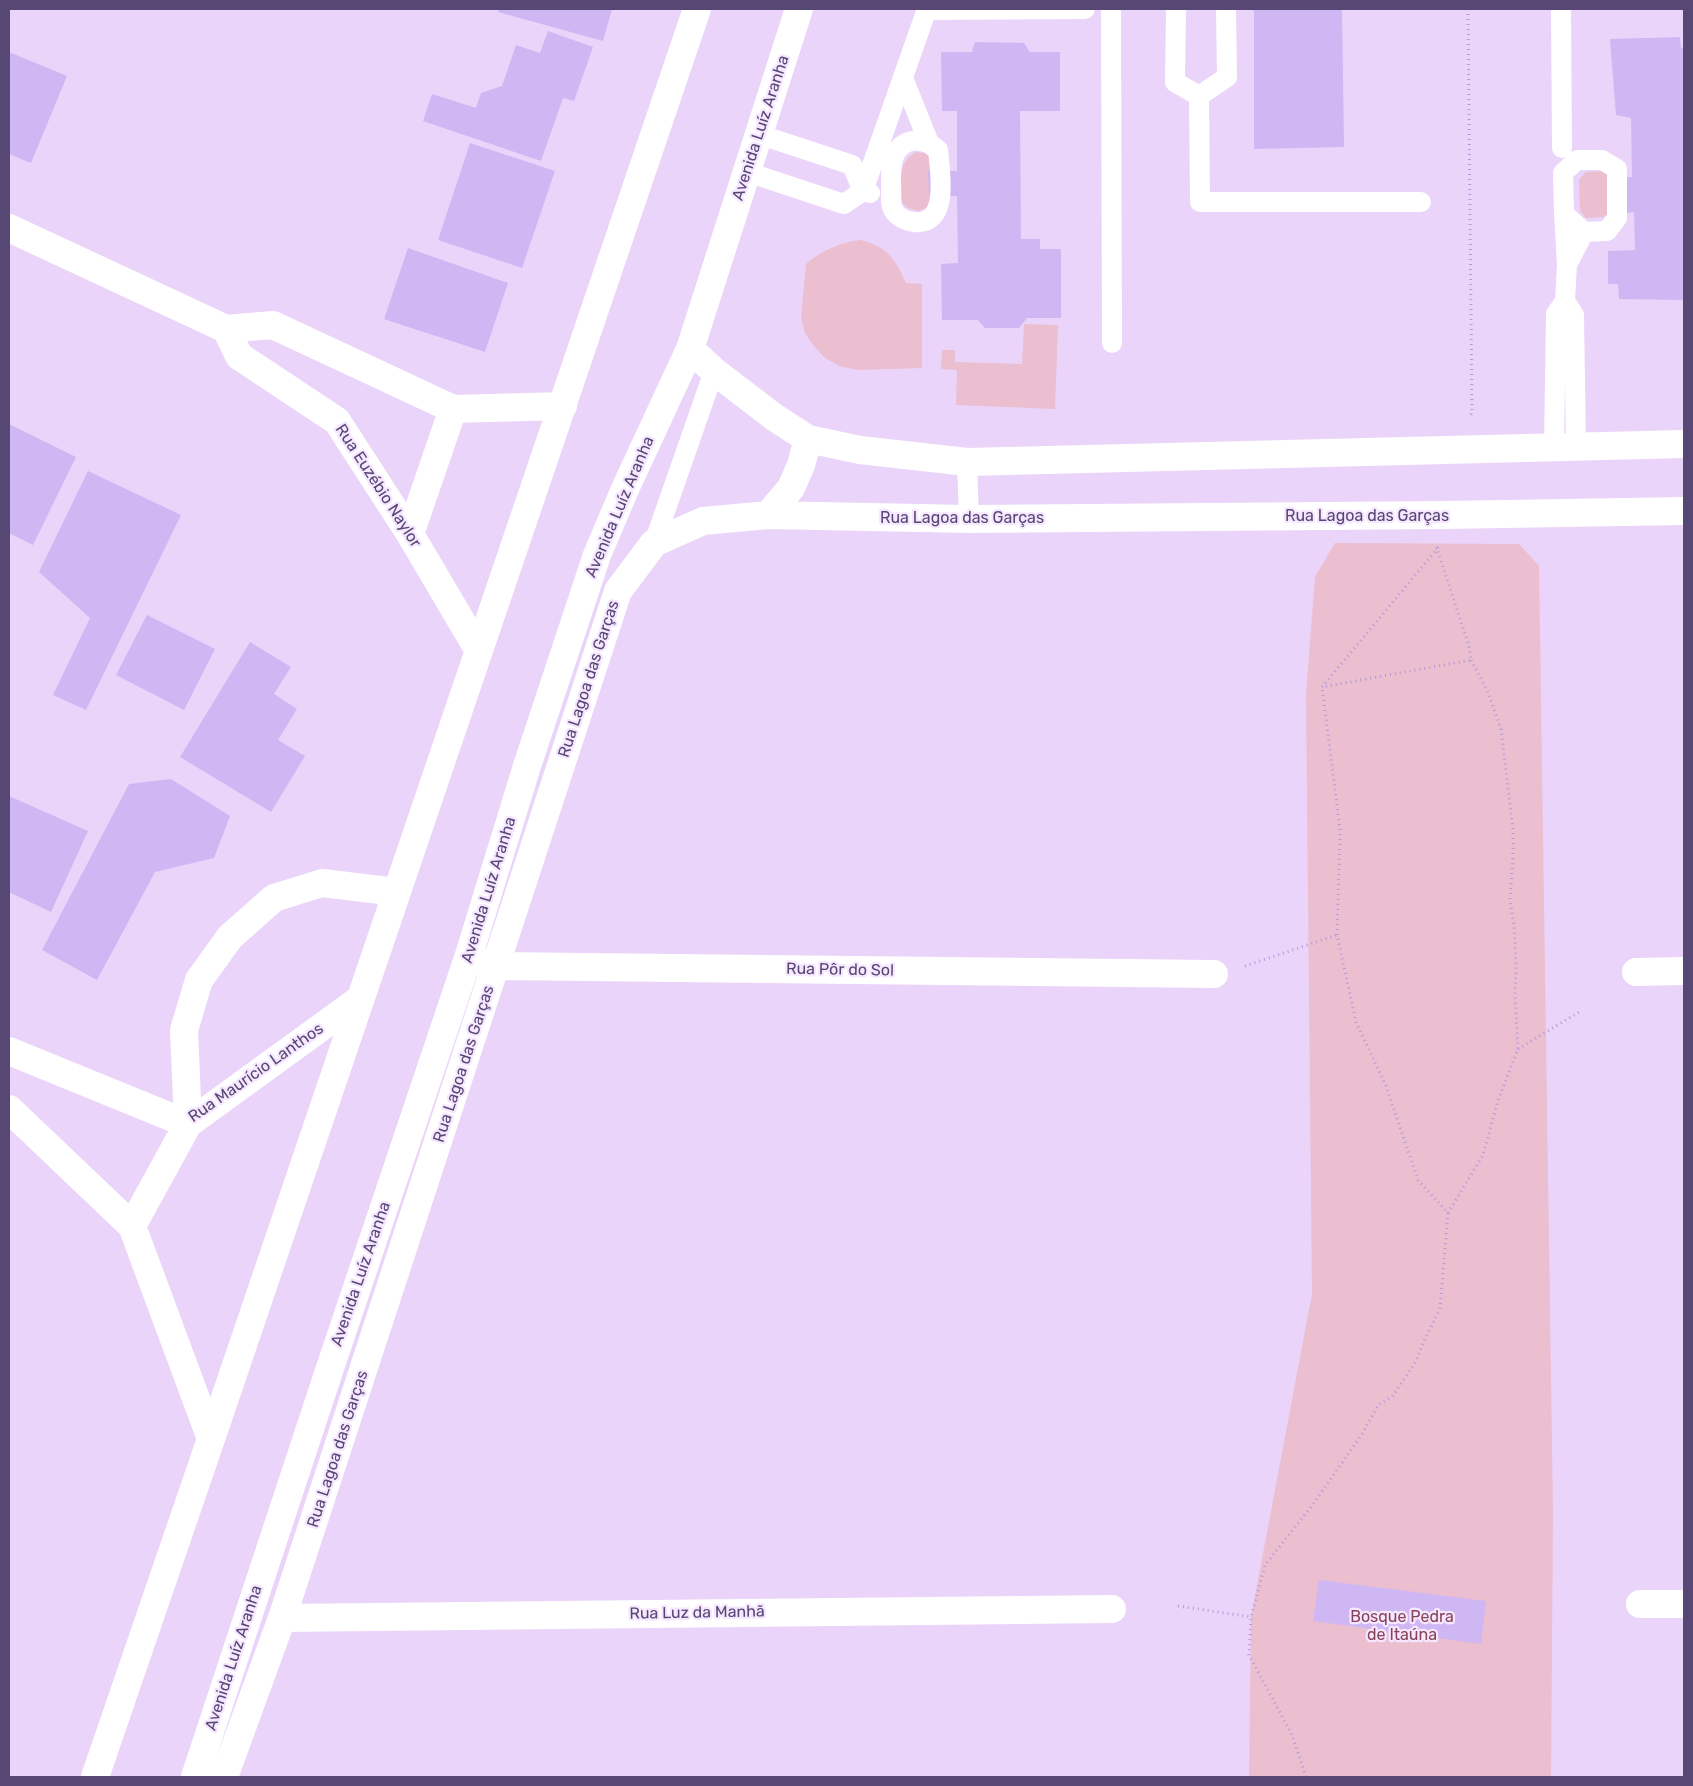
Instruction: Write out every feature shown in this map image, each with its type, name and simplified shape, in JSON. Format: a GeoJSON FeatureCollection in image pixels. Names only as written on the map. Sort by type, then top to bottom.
{"type":"FeatureCollection","features":[{"type":"Feature","properties":{"kind":"street"},"geometry":{"type":"LineString","coordinates":[[95,1777],[212,1439],[697,9]]}},
{"type":"Feature","properties":{"kind":"street","name":"Avenida Luíz Aranha"},"geometry":{"type":"LineString","coordinates":[[195,1777],[468,958],[597,555],[625,489],[690,349],[799,9]]}},
{"type":"Feature","properties":{"kind":"street"},"geometry":{"type":"LineString","coordinates":[[9,228],[226,329],[273,325],[452,409],[563,406]]}},
{"type":"Feature","properties":{"kind":"street","name":"Rua Euzébio Naylor"},"geometry":{"type":"LineString","coordinates":[[226,329],[239,356],[337,421],[410,534],[479,651]]}},
{"type":"Feature","properties":{"kind":"street"},"geometry":{"type":"LineString","coordinates":[[690,349],[714,371],[774,417],[808,439],[860,450],[966,462],[1684,444]]}},
{"type":"Feature","properties":{"kind":"street"},"geometry":{"type":"LineString","coordinates":[[410,534],[452,409]]}},
{"type":"Feature","properties":{"kind":"street"},"geometry":{"type":"LineString","coordinates":[[768,515],[791,488],[801,465],[808,439]]}},
{"type":"Feature","properties":{"kind":"street","name":"Rua Lagoa das Garças"},"geometry":{"type":"LineString","coordinates":[[224,1777],[282,1618],[618,591],[654,543],[704,521],[768,515],[969,519],[1684,511]]}},
{"type":"Feature","properties":{"kind":"street"},"geometry":{"type":"LineString","coordinates":[[132,1226],[188,1124],[184,1030],[199,980],[230,937],[274,898],[322,882],[397,892]]}},
{"type":"Feature","properties":{"kind":"street","name":"Rua Pôr do Sol"},"geometry":{"type":"LineString","coordinates":[[468,958],[496,966],[1214,974]]}},
{"type":"Feature","properties":{"kind":"street"},"geometry":{"type":"LineString","coordinates":[[1636,972],[1684,971]]}},
{"type":"Feature","properties":{"kind":"street","name":"Rua Maurício Lanthos"},"geometry":{"type":"LineString","coordinates":[[9,1051],[188,1124],[360,999]]}},
{"type":"Feature","properties":{"kind":"street"},"geometry":{"type":"LineString","coordinates":[[9,1108],[132,1226],[212,1439]]}},
{"type":"Feature","properties":{"kind":"street"},"geometry":{"type":"LineString","coordinates":[[1640,1604],[1684,1604]]}},
{"type":"Feature","properties":{"kind":"street","name":"Rua Luz da Manhã"},"geometry":{"type":"LineString","coordinates":[[282,1618],[1112,1609]]}},
{"type":"Feature","properties":{"kind":"lane"},"geometry":{"type":"LineString","coordinates":[[747,172],[844,204],[863,191],[927,9],[1085,9]]}},
{"type":"Feature","properties":{"kind":"lane"},"geometry":{"type":"LineString","coordinates":[[1111,9],[1112,343]]}},
{"type":"Feature","properties":{"kind":"lane"},"geometry":{"type":"LineString","coordinates":[[1176,9],[1175,82],[1199,96]]}},
{"type":"Feature","properties":{"kind":"lane"},"geometry":{"type":"LineString","coordinates":[[1199,96],[1227,77],[1226,9]]}},
{"type":"Feature","properties":{"kind":"lane"},"geometry":{"type":"LineString","coordinates":[[1561,9],[1567,160],[1564,214],[1567,265],[1565,301],[1574,315],[1565,447]]}},
{"type":"Feature","properties":{"kind":"lane"},"geometry":{"type":"LineString","coordinates":[[903,78],[929,143]]}},
{"type":"Feature","properties":{"kind":"lane"},"geometry":{"type":"LineString","coordinates":[[892,162],[897,151],[905,143],[917,140],[929,143],[938,150],[940,204],[935,215],[928,221],[914,222],[900,218],[893,210],[891,198],[892,162],[903,78]]}},
{"type":"Feature","properties":{"kind":"lane"},"geometry":{"type":"LineString","coordinates":[[1199,96],[1200,202],[1421,202]]}},
{"type":"Feature","properties":{"kind":"lane"},"geometry":{"type":"LineString","coordinates":[[758,134],[852,165],[863,191]]}},
{"type":"Feature","properties":{"kind":"lane"},"geometry":{"type":"LineString","coordinates":[[1564,214],[1584,232],[1607,231],[1618,218],[1617,169],[1602,160],[1567,160]]}},
{"type":"Feature","properties":{"kind":"lane"},"geometry":{"type":"LineString","coordinates":[[863,191],[891,198]]}},
{"type":"Feature","properties":{"kind":"lane"},"geometry":{"type":"LineString","coordinates":[[1567,265],[1584,232]]}},
{"type":"Feature","properties":{"kind":"lane"},"geometry":{"type":"LineString","coordinates":[[654,543],[714,371]]}},
{"type":"Feature","properties":{"kind":"lane"},"geometry":{"type":"LineString","coordinates":[[966,462],[969,519]]}},
{"type":"Feature","properties":{"kind":"path"},"geometry":{"type":"LineString","coordinates":[[1462,449],[1461,430],[1472,413],[1468,9]]}},
{"type":"Feature","properties":{"kind":"path"},"geometry":{"type":"LineString","coordinates":[[1306,1777],[1292,1735],[1249,1655],[1251,1617],[1265,1564],[1314,1503],[1362,1434],[1379,1404],[1392,1397],[1415,1363],[1440,1309],[1448,1213],[1483,1155],[1498,1100],[1518,1049],[1514,925],[1510,899],[1513,830],[1501,729],[1487,690],[1471,660],[1469,646],[1437,549],[1434,515]]}},
{"type":"Feature","properties":{"kind":"path"},"geometry":{"type":"LineString","coordinates":[[1434,515],[1437,549],[1322,687],[1340,829],[1337,935],[1356,1022],[1386,1086],[1418,1180],[1448,1213]]}},
{"type":"Feature","properties":{"kind":"path"},"geometry":{"type":"LineString","coordinates":[[1322,687],[1471,660]]}},
{"type":"Feature","properties":{"kind":"path"},"geometry":{"type":"LineString","coordinates":[[1244,966],[1337,935]]}},
{"type":"Feature","properties":{"kind":"path"},"geometry":{"type":"LineString","coordinates":[[1518,1049],[1579,1012]]}},
{"type":"Feature","properties":{"kind":"path"},"geometry":{"type":"LineString","coordinates":[[1178,1606],[1251,1617]]}},
{"type":"Feature","properties":{"kind":"shaded area"},"geometry":{"type":"Polygon","coordinates":[[[9,9],[1684,9],[1684,1777],[9,1777],[9,9]]]}},
{"type":"Feature","properties":{"kind":"green space"},"geometry":{"type":"Polygon","coordinates":[[[916,152],[924,153],[931,158],[930,206],[918,211],[908,208],[902,202],[901,187],[901,174],[905,162],[916,152]]]}},
{"type":"Feature","properties":{"kind":"green space"},"geometry":{"type":"Polygon","coordinates":[[[1603,171],[1609,175],[1609,212],[1604,217],[1586,218],[1580,211],[1579,180],[1586,172],[1603,171]]]}},
{"type":"Feature","properties":{"kind":"green space"},"geometry":{"type":"Polygon","coordinates":[[[861,240],[884,250],[894,260],[906,283],[922,284],[922,368],[858,370],[839,366],[825,358],[805,333],[801,317],[806,264],[832,248],[861,240]]]}},
{"type":"Feature","properties":{"kind":"green space"},"geometry":{"type":"Polygon","coordinates":[[[1024,324],[1058,325],[1055,409],[956,405],[957,370],[941,369],[942,350],[955,350],[955,362],[1022,364],[1024,324]]]}},
{"type":"Feature","properties":{"kind":"green space","name":"Bosque Pedra de Itaúna"},"geometry":{"type":"Polygon","coordinates":[[[1335,543],[1519,544],[1539,566],[1553,1514],[1551,1777],[1249,1777],[1251,1617],[1312,1294],[1306,695],[1315,577],[1335,543]]]}},
{"type":"Feature","properties":{"kind":"building"},"geometry":{"type":"Polygon","coordinates":[[[499,9],[612,9],[603,41],[498,12],[499,9]]]}},
{"type":"Feature","properties":{"kind":"building"},"geometry":{"type":"Polygon","coordinates":[[[1254,9],[1342,9],[1344,147],[1254,149],[1254,9]]]}},
{"type":"Feature","properties":{"kind":"building"},"geometry":{"type":"Polygon","coordinates":[[[548,31],[593,47],[574,101],[563,98],[541,161],[423,121],[432,94],[476,108],[481,93],[502,86],[516,45],[540,53],[548,31]]]}},
{"type":"Feature","properties":{"kind":"building"},"geometry":{"type":"Polygon","coordinates":[[[1680,37],[1681,48],[1684,48],[1684,300],[1619,299],[1618,284],[1608,284],[1608,251],[1635,250],[1634,212],[1625,213],[1625,177],[1632,177],[1631,118],[1616,115],[1610,39],[1680,37]]]}},
{"type":"Feature","properties":{"kind":"building"},"geometry":{"type":"Polygon","coordinates":[[[975,42],[1024,43],[1030,52],[1060,52],[1060,111],[1020,111],[1021,239],[1040,239],[1040,249],[1061,249],[1061,318],[1027,318],[1019,328],[985,328],[978,320],[942,320],[941,264],[958,263],[957,196],[929,196],[928,171],[957,171],[957,111],[942,111],[941,52],[972,52],[975,42]]]}},
{"type":"Feature","properties":{"kind":"building"},"geometry":{"type":"Polygon","coordinates":[[[9,52],[67,76],[31,163],[9,154],[9,52]]]}},
{"type":"Feature","properties":{"kind":"building"},"geometry":{"type":"Polygon","coordinates":[[[470,143],[555,171],[522,268],[438,240],[470,143]]]}},
{"type":"Feature","properties":{"kind":"building"},"geometry":{"type":"Polygon","coordinates":[[[408,248],[508,283],[485,352],[384,319],[408,248]]]}},
{"type":"Feature","properties":{"kind":"building"},"geometry":{"type":"Polygon","coordinates":[[[9,424],[76,457],[33,545],[9,533],[9,424]]]}},
{"type":"Feature","properties":{"kind":"building"},"geometry":{"type":"Polygon","coordinates":[[[88,471],[181,515],[86,710],[53,695],[90,618],[39,572],[88,471]]]}},
{"type":"Feature","properties":{"kind":"building"},"geometry":{"type":"Polygon","coordinates":[[[147,615],[215,649],[184,710],[116,675],[147,615]]]}},
{"type":"Feature","properties":{"kind":"building"},"geometry":{"type":"Polygon","coordinates":[[[250,642],[291,667],[274,694],[297,709],[278,740],[305,756],[271,812],[180,757],[250,642]]]}},
{"type":"Feature","properties":{"kind":"building"},"geometry":{"type":"Polygon","coordinates":[[[171,779],[230,816],[214,858],[155,872],[97,980],[42,950],[129,784],[171,779]]]}},
{"type":"Feature","properties":{"kind":"building"},"geometry":{"type":"Polygon","coordinates":[[[9,796],[88,831],[51,912],[9,892],[9,796]]]}},
{"type":"Feature","properties":{"kind":"building"},"geometry":{"type":"Polygon","coordinates":[[[1319,1580],[1486,1601],[1481,1644],[1313,1621],[1319,1580]]]}}]}
